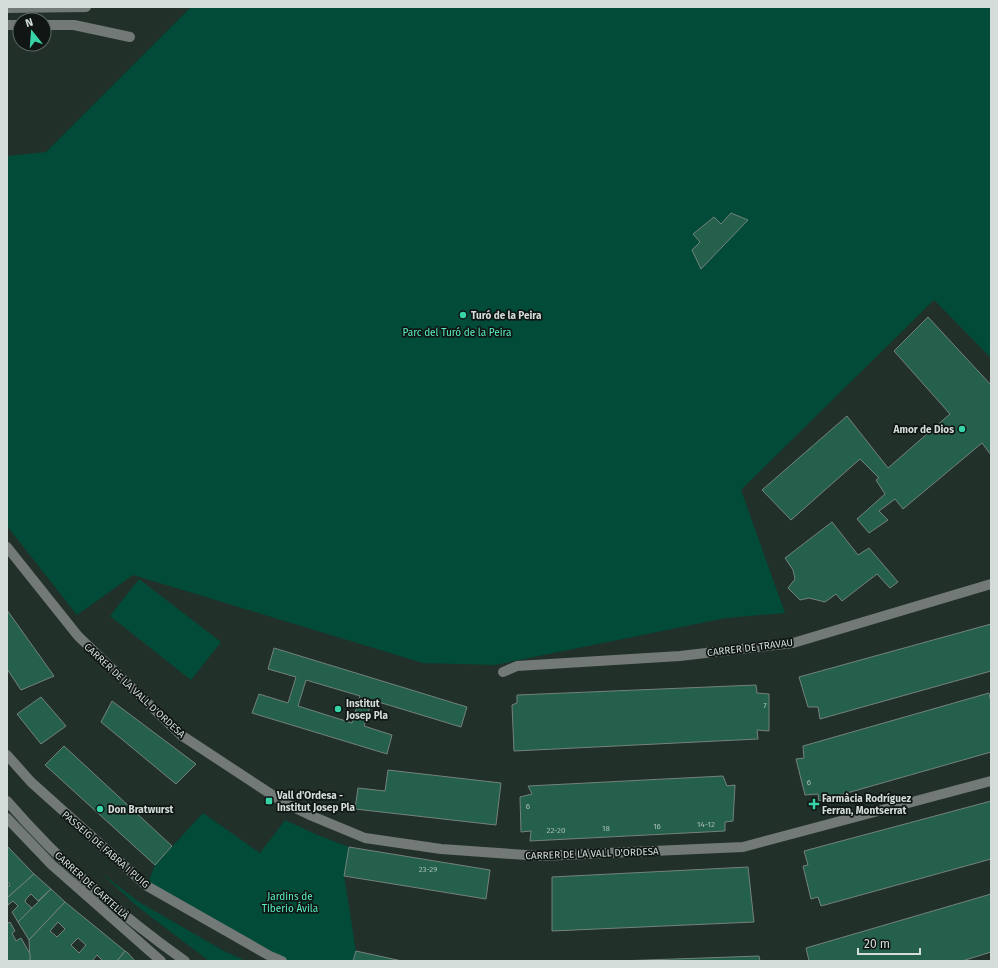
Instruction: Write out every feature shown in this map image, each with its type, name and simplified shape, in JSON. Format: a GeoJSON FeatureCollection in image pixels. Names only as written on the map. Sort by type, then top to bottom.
{"type":"FeatureCollection","features":[{"type":"Feature","properties":{"kind":"street"},"geometry":{"type":"LineString","coordinates":[[7,8],[86,7]]}},
{"type":"Feature","properties":{"kind":"street"},"geometry":{"type":"LineString","coordinates":[[52,25],[74,25],[130,37]]}},
{"type":"Feature","properties":{"kind":"street","name":"CARRER DE LA VALL D'ORDESA"},"geometry":{"type":"LineString","coordinates":[[7,547],[78,636],[181,735],[282,802],[365,838],[441,849],[540,856],[743,846],[991,781]]}},
{"type":"Feature","properties":{"kind":"street","name":"CARRER DE TRAVAU"},"geometry":{"type":"LineString","coordinates":[[503,672],[517,666],[680,656],[793,643],[991,584]]}},
{"type":"Feature","properties":{"kind":"street","name":"PASSEIG DE FABRA I PUIG"},"geometry":{"type":"LineString","coordinates":[[7,755],[31,782],[147,886],[270,956],[282,961]]}},
{"type":"Feature","properties":{"kind":"street","name":"CARRER DE CARTELLÀ"},"geometry":{"type":"LineString","coordinates":[[7,800],[31,828],[104,898],[185,961]]}},
{"type":"Feature","properties":{"kind":"street"},"geometry":{"type":"LineString","coordinates":[[7,818],[52,865],[102,911],[161,961]]}},
{"type":"Feature","properties":{"kind":"green space","name":"Parc del Turó de la Peira"},"geometry":{"type":"Polygon","coordinates":[[[191,7],[991,7],[991,358],[934,300],[741,490],[785,613],[726,618],[495,665],[423,663],[133,575],[77,615],[7,526],[7,156],[46,152],[191,7]]]}},
{"type":"Feature","properties":{"kind":"green space"},"geometry":{"type":"Polygon","coordinates":[[[139,579],[221,642],[191,680],[110,616],[139,579]]]}},
{"type":"Feature","properties":{"kind":"green space","name":"Jardins de Tiberio Ávila"},"geometry":{"type":"Polygon","coordinates":[[[203,813],[260,853],[285,820],[315,834],[349,847],[344,876],[356,951],[353,961],[282,961],[147,886],[155,865],[203,813]]]}},
{"type":"Feature","properties":{"kind":"green space"},"geometry":{"type":"Polygon","coordinates":[[[101,873],[139,902],[224,951],[246,961],[209,961],[138,907],[101,873]]]}},
{"type":"Feature","properties":{"kind":"building"},"geometry":{"type":"Polygon","coordinates":[[[731,213],[748,220],[701,269],[692,250],[700,242],[693,234],[714,217],[721,224],[731,213]]]}},
{"type":"Feature","properties":{"kind":"building","name":"Amor de Dios"},"geometry":{"type":"Polygon","coordinates":[[[928,317],[991,385],[991,455],[982,443],[903,509],[895,499],[879,511],[888,520],[869,533],[857,519],[885,494],[876,480],[879,478],[860,459],[791,520],[762,490],[847,416],[888,468],[950,414],[894,351],[928,317]]]}},
{"type":"Feature","properties":{"kind":"building"},"geometry":{"type":"Polygon","coordinates":[[[832,522],[858,555],[869,548],[898,582],[890,588],[877,574],[842,601],[836,594],[825,602],[809,598],[800,600],[788,588],[795,579],[793,570],[785,558],[832,522]]]}},
{"type":"Feature","properties":{"kind":"building"},"geometry":{"type":"Polygon","coordinates":[[[7,610],[54,676],[21,690],[7,669],[7,610]]]}},
{"type":"Feature","properties":{"kind":"building"},"geometry":{"type":"Polygon","coordinates":[[[991,624],[991,671],[820,719],[818,707],[808,707],[799,677],[991,624]]]}},
{"type":"Feature","properties":{"kind":"building"},"geometry":{"type":"Polygon","coordinates":[[[274,648],[467,707],[461,727],[372,700],[364,726],[392,735],[387,754],[252,713],[259,694],[288,703],[296,677],[268,669],[274,648]],[[306,680],[298,706],[352,723],[360,696],[306,680]]]}},
{"type":"Feature","properties":{"kind":"building"},"geometry":{"type":"Polygon","coordinates":[[[756,685],[757,693],[769,694],[769,731],[757,730],[758,739],[514,751],[512,705],[517,703],[517,695],[756,685]]]}},
{"type":"Feature","properties":{"kind":"building"},"geometry":{"type":"Polygon","coordinates":[[[989,693],[991,703],[991,752],[819,801],[818,794],[805,795],[796,759],[804,758],[803,746],[989,693]]]}},
{"type":"Feature","properties":{"kind":"building"},"geometry":{"type":"Polygon","coordinates":[[[41,697],[66,726],[41,744],[17,714],[41,697]]]}},
{"type":"Feature","properties":{"kind":"building"},"geometry":{"type":"Polygon","coordinates":[[[112,701],[196,764],[176,784],[101,722],[112,701]]]}},
{"type":"Feature","properties":{"kind":"building"},"geometry":{"type":"Polygon","coordinates":[[[64,746],[172,846],[155,865],[45,765],[64,746]]]}},
{"type":"Feature","properties":{"kind":"building"},"geometry":{"type":"Polygon","coordinates":[[[388,770],[501,783],[496,825],[355,809],[358,788],[385,791],[388,770]]]}},
{"type":"Feature","properties":{"kind":"building"},"geometry":{"type":"Polygon","coordinates":[[[723,776],[727,786],[735,785],[733,821],[725,822],[725,831],[530,841],[531,831],[521,832],[520,797],[532,794],[528,786],[723,776]]]}},
{"type":"Feature","properties":{"kind":"building"},"geometry":{"type":"Polygon","coordinates":[[[991,801],[991,859],[821,906],[818,897],[811,899],[803,866],[808,865],[804,851],[991,801]]]}},
{"type":"Feature","properties":{"kind":"building"},"geometry":{"type":"Polygon","coordinates":[[[7,846],[34,874],[7,898],[7,887],[10,885],[7,881],[7,846]]]}},
{"type":"Feature","properties":{"kind":"building"},"geometry":{"type":"Polygon","coordinates":[[[349,847],[490,870],[486,899],[344,876],[349,847]]]}},
{"type":"Feature","properties":{"kind":"building"},"geometry":{"type":"Polygon","coordinates":[[[748,867],[754,922],[552,931],[552,877],[748,867]]]}},
{"type":"Feature","properties":{"kind":"building"},"geometry":{"type":"Polygon","coordinates":[[[34,874],[51,889],[38,901],[31,894],[26,899],[25,902],[32,908],[18,922],[12,912],[18,906],[13,901],[8,905],[7,898],[34,874]]]}},
{"type":"Feature","properties":{"kind":"building"},"geometry":{"type":"Polygon","coordinates":[[[51,889],[65,902],[29,940],[18,922],[51,889]]]}},
{"type":"Feature","properties":{"kind":"building"},"geometry":{"type":"Polygon","coordinates":[[[991,894],[991,952],[962,961],[809,961],[806,948],[991,894]]]}},
{"type":"Feature","properties":{"kind":"building"},"geometry":{"type":"Polygon","coordinates":[[[65,902],[125,951],[117,961],[103,961],[97,955],[92,961],[30,961],[29,940],[65,902]],[[58,922],[50,931],[57,937],[65,929],[58,922]],[[78,938],[71,945],[79,953],[86,945],[78,938]]]}},
{"type":"Feature","properties":{"kind":"building"},"geometry":{"type":"Polygon","coordinates":[[[7,922],[10,922],[15,931],[12,933],[16,941],[21,938],[30,954],[30,961],[7,961],[7,922]]]}},
{"type":"Feature","properties":{"kind":"building"},"geometry":{"type":"Polygon","coordinates":[[[125,951],[128,953],[135,961],[117,961],[125,951]]]}},
{"type":"Feature","properties":{"kind":"building"},"geometry":{"type":"Polygon","coordinates":[[[356,951],[402,961],[353,961],[356,951]]]}},
{"type":"Feature","properties":{"kind":"building"},"geometry":{"type":"Polygon","coordinates":[[[759,956],[760,961],[618,961],[759,956]]]}},
{"type":"Feature","properties":{"kind":"place","name":"Turó de la Peira"},"geometry":{"type":"Point","coordinates":[463,315]}},
{"type":"Feature","properties":{"kind":"place","name":"Amor de Dios"},"geometry":{"type":"Point","coordinates":[962,429]}},
{"type":"Feature","properties":{"kind":"place","name":"Institut Josep Pla"},"geometry":{"type":"Point","coordinates":[338,709]}},
{"type":"Feature","properties":{"kind":"place","name":"Vall d'Ordesa - Institut Josep Pla"},"geometry":{"type":"Point","coordinates":[269,801]}},
{"type":"Feature","properties":{"kind":"place","name":"Farmàcia Rodríguez Ferran, Montserrat"},"geometry":{"type":"Point","coordinates":[814,804]}},
{"type":"Feature","properties":{"kind":"place","name":"Don Bratwurst"},"geometry":{"type":"Point","coordinates":[100,809]}}]}
